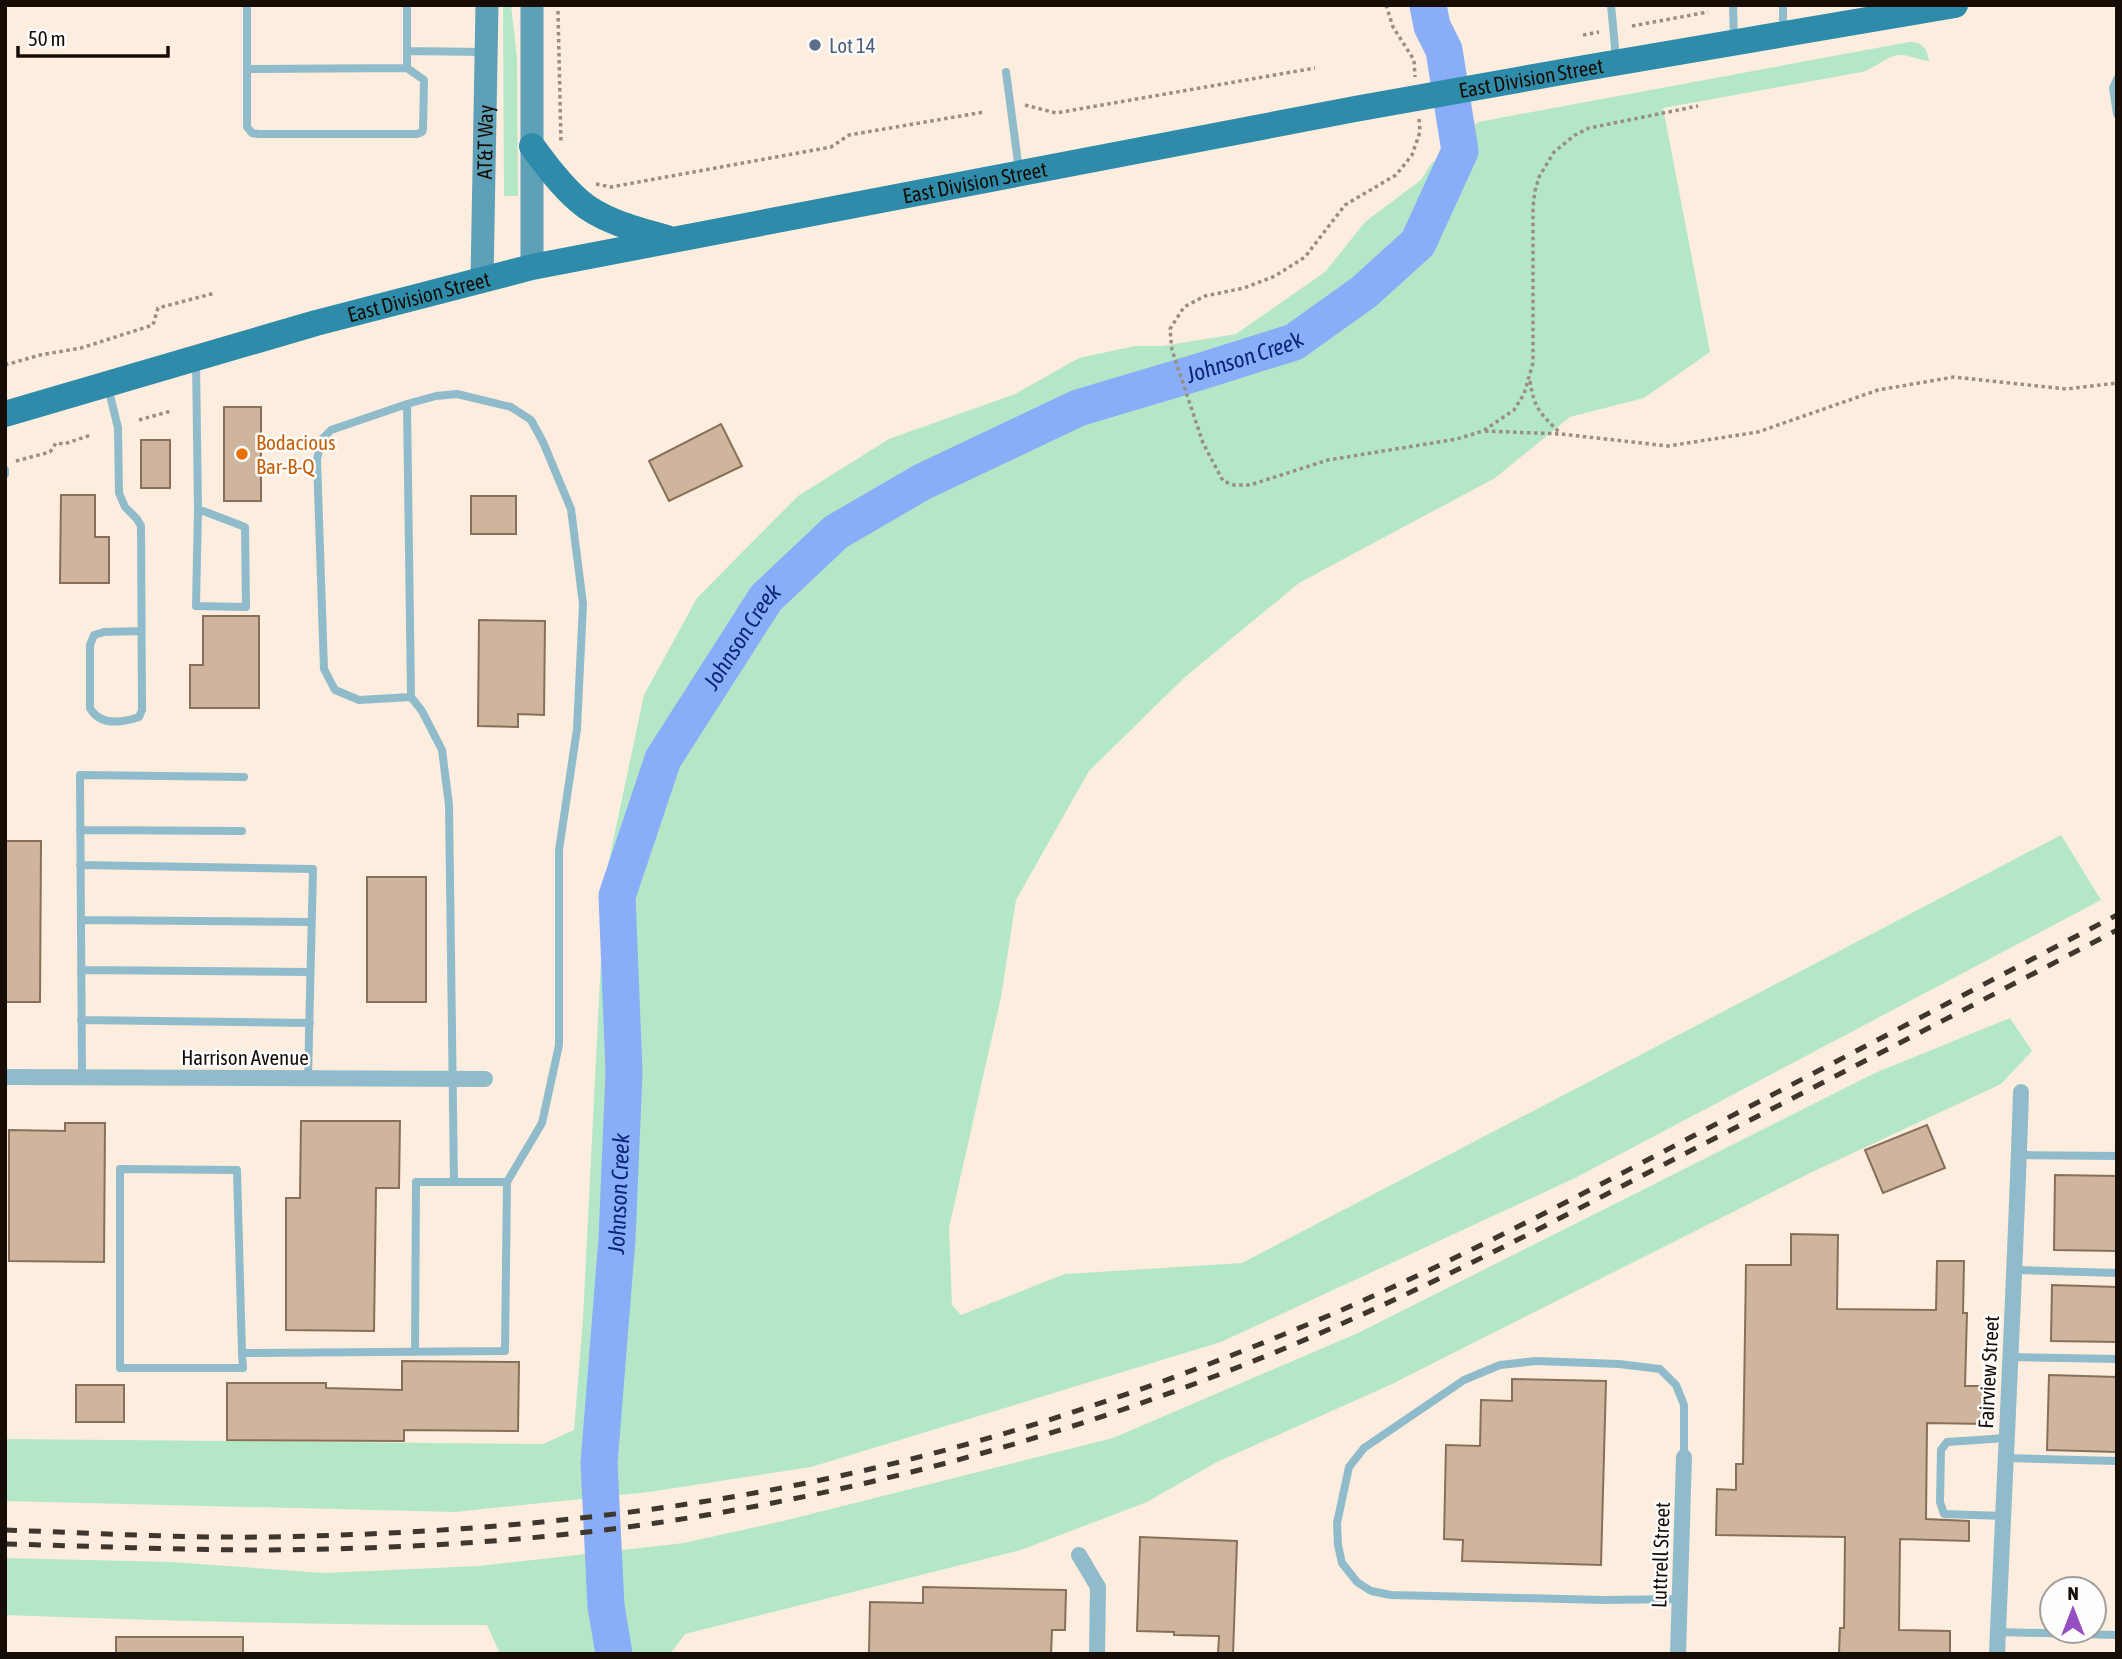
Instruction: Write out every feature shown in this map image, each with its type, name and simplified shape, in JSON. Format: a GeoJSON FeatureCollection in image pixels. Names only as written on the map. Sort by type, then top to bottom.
{"type":"FeatureCollection","features":[{"type":"Feature","properties":{"kind":"main road","name":"AT&T Way"},"geometry":{"type":"LineString","coordinates":[[482,280],[486,5]]}},
{"type":"Feature","properties":{"kind":"main road"},"geometry":{"type":"LineString","coordinates":[[532,5],[532,267]]}},
{"type":"Feature","properties":{"kind":"main road","name":"East Division Street"},"geometry":{"type":"LineString","coordinates":[[5,414],[316,323],[532,267],[1355,109],[1955,5]]}},
{"type":"Feature","properties":{"kind":"main road"},"geometry":{"type":"LineString","coordinates":[[532,146],[557,180],[580,202],[637,230],[672,240]]}},
{"type":"Feature","properties":{"kind":"street","name":"Harrison Avenue"},"geometry":{"type":"LineString","coordinates":[[5,1077],[485,1079]]}},
{"type":"Feature","properties":{"kind":"street","name":"Fairview Street"},"geometry":{"type":"LineString","coordinates":[[1997,1654],[2021,1092]]}},
{"type":"Feature","properties":{"kind":"street","name":"Luttrell Street"},"geometry":{"type":"LineString","coordinates":[[1678,1654],[1684,1457]]}},
{"type":"Feature","properties":{"kind":"street"},"geometry":{"type":"LineString","coordinates":[[1079,1555],[1098,1587],[1097,1654]]}},
{"type":"Feature","properties":{"kind":"lane"},"geometry":{"type":"LineString","coordinates":[[247,5],[247,69],[247,127],[255,134],[422,132],[424,80],[407,68],[247,69]]}},
{"type":"Feature","properties":{"kind":"lane"},"geometry":{"type":"LineString","coordinates":[[407,5],[407,68]]}},
{"type":"Feature","properties":{"kind":"lane"},"geometry":{"type":"LineString","coordinates":[[1611,5],[1616,62]]}},
{"type":"Feature","properties":{"kind":"lane"},"geometry":{"type":"LineString","coordinates":[[1733,5],[1734,43]]}},
{"type":"Feature","properties":{"kind":"lane"},"geometry":{"type":"LineString","coordinates":[[1783,5],[1783,35]]}},
{"type":"Feature","properties":{"kind":"lane"},"geometry":{"type":"LineString","coordinates":[[407,51],[487,52]]}},
{"type":"Feature","properties":{"kind":"lane"},"geometry":{"type":"LineString","coordinates":[[1006,72],[1019,173]]}},
{"type":"Feature","properties":{"kind":"lane"},"geometry":{"type":"LineString","coordinates":[[2117,79],[2113,89],[2117,114]]}},
{"type":"Feature","properties":{"kind":"lane"},"geometry":{"type":"LineString","coordinates":[[196,358],[196,606],[246,607],[245,527],[198,509]]}},
{"type":"Feature","properties":{"kind":"lane"},"geometry":{"type":"LineString","coordinates":[[107,384],[118,428],[119,493],[125,508],[141,526],[142,710],[139,717],[128,721],[101,721],[90,708],[90,645],[94,635],[104,632],[141,631]]}},
{"type":"Feature","properties":{"kind":"lane"},"geometry":{"type":"LineString","coordinates":[[242,1353],[505,1351],[507,1182],[542,1123],[559,1045],[559,850],[577,729],[583,604],[571,509],[531,420],[511,407],[457,394],[436,396],[331,430],[322,439],[317,458],[324,669],[335,690],[359,700],[411,697]]}},
{"type":"Feature","properties":{"kind":"lane"},"geometry":{"type":"LineString","coordinates":[[407,404],[411,697],[422,711],[442,750],[449,805],[454,1182]]}},
{"type":"Feature","properties":{"kind":"lane"},"geometry":{"type":"LineString","coordinates":[[82,1077],[80,775],[244,777]]}},
{"type":"Feature","properties":{"kind":"lane"},"geometry":{"type":"LineString","coordinates":[[80,830],[242,831]]}},
{"type":"Feature","properties":{"kind":"lane"},"geometry":{"type":"LineString","coordinates":[[80,864],[313,869],[308,1078]]}},
{"type":"Feature","properties":{"kind":"lane"},"geometry":{"type":"LineString","coordinates":[[81,920],[312,922]]}},
{"type":"Feature","properties":{"kind":"lane"},"geometry":{"type":"LineString","coordinates":[[81,970],[310,972]]}},
{"type":"Feature","properties":{"kind":"lane"},"geometry":{"type":"LineString","coordinates":[[81,1020],[310,1023]]}},
{"type":"Feature","properties":{"kind":"lane"},"geometry":{"type":"LineString","coordinates":[[2019,1155],[2117,1156]]}},
{"type":"Feature","properties":{"kind":"lane"},"geometry":{"type":"LineString","coordinates":[[120,1169],[237,1170],[242,1353],[243,1368],[120,1368],[120,1169]]}},
{"type":"Feature","properties":{"kind":"lane"},"geometry":{"type":"LineString","coordinates":[[415,1352],[416,1182],[507,1182]]}},
{"type":"Feature","properties":{"kind":"lane"},"geometry":{"type":"LineString","coordinates":[[2015,1270],[2117,1273]]}},
{"type":"Feature","properties":{"kind":"lane"},"geometry":{"type":"LineString","coordinates":[[2009,1357],[2117,1359]]}},
{"type":"Feature","properties":{"kind":"lane"},"geometry":{"type":"LineString","coordinates":[[1680,1599],[1391,1595],[1371,1591],[1357,1582],[1342,1563],[1337,1523],[1349,1467],[1364,1448],[1464,1380],[1500,1365],[1536,1361],[1619,1364],[1660,1369],[1676,1385],[1684,1405],[1684,1457]]}},
{"type":"Feature","properties":{"kind":"lane"},"geometry":{"type":"LineString","coordinates":[[2003,1516],[1944,1514],[1940,1502],[1941,1450],[1947,1442],[2006,1438]]}},
{"type":"Feature","properties":{"kind":"lane"},"geometry":{"type":"LineString","coordinates":[[2005,1458],[2117,1461]]}},
{"type":"Feature","properties":{"kind":"lane"},"geometry":{"type":"LineString","coordinates":[[1997,1632],[2117,1634]]}},
{"type":"Feature","properties":{"kind":"path"},"geometry":{"type":"LineString","coordinates":[[1386,5],[1393,27],[1414,60],[1416,84]]}},
{"type":"Feature","properties":{"kind":"path"},"geometry":{"type":"LineString","coordinates":[[558,11],[561,149]]}},
{"type":"Feature","properties":{"kind":"path"},"geometry":{"type":"LineString","coordinates":[[1632,26],[1707,12]]}},
{"type":"Feature","properties":{"kind":"path"},"geometry":{"type":"LineString","coordinates":[[1583,35],[1599,32]]}},
{"type":"Feature","properties":{"kind":"path"},"geometry":{"type":"LineString","coordinates":[[1024,105],[1056,113],[1315,68]]}},
{"type":"Feature","properties":{"kind":"path"},"geometry":{"type":"LineString","coordinates":[[1418,108],[1420,132],[1412,155],[1396,175],[1345,205],[1305,257],[1275,276],[1244,288],[1205,296],[1184,307],[1170,329],[1172,350],[1203,443],[1223,481],[1234,485],[1250,485],[1328,460],[1457,439],[1483,431],[1514,410],[1524,394],[1533,363],[1533,206],[1539,177],[1547,163],[1563,144],[1589,128],[1698,106]]}},
{"type":"Feature","properties":{"kind":"path"},"geometry":{"type":"LineString","coordinates":[[587,183],[611,187],[831,147],[849,135],[984,112]]}},
{"type":"Feature","properties":{"kind":"path"},"geometry":{"type":"LineString","coordinates":[[5,365],[40,355],[81,348],[153,325],[158,308],[215,293]]}},
{"type":"Feature","properties":{"kind":"path"},"geometry":{"type":"LineString","coordinates":[[1483,431],[1561,434],[1668,446],[1758,432],[1878,390],[1954,377],[2066,389],[2117,383]]}},
{"type":"Feature","properties":{"kind":"path"},"geometry":{"type":"LineString","coordinates":[[1530,379],[1533,401],[1561,434]]}},
{"type":"Feature","properties":{"kind":"path"},"geometry":{"type":"LineString","coordinates":[[139,420],[171,411]]}},
{"type":"Feature","properties":{"kind":"path"},"geometry":{"type":"LineString","coordinates":[[16,461],[50,452],[56,443],[64,444],[91,435]]}},
{"type":"Feature","properties":{"kind":"green space"},"geometry":{"type":"Polygon","coordinates":[[[503,5],[511,5],[517,58],[518,196],[504,196],[503,5]]]}},
{"type":"Feature","properties":{"kind":"green space"},"geometry":{"type":"Polygon","coordinates":[[[1909,42],[1924,47],[1929,61],[1904,55],[1895,56],[1862,72],[1663,108],[1710,352],[1644,398],[1570,417],[1495,478],[1299,583],[1185,677],[1089,771],[1016,900],[1001,997],[949,1228],[952,1305],[961,1315],[1065,1274],[1242,1263],[2061,835],[2101,900],[1575,1178],[1221,1342],[811,1467],[649,1492],[455,1512],[5,1501],[5,1439],[543,1444],[574,1430],[583,1319],[605,879],[644,695],[697,598],[798,496],[889,439],[1015,394],[1079,358],[1135,346],[1163,346],[1236,334],[1325,272],[1365,222],[1421,180],[1430,165],[1478,122],[1909,42]]]}},
{"type":"Feature","properties":{"kind":"green space"},"geometry":{"type":"Polygon","coordinates":[[[2010,1018],[2032,1051],[2001,1084],[1810,1173],[1390,1385],[1217,1462],[1147,1502],[1021,1550],[685,1634],[670,1654],[500,1654],[487,1625],[5,1615],[5,1558],[171,1562],[325,1573],[479,1566],[684,1543],[783,1521],[1113,1438],[1358,1333],[1875,1073],[2010,1018]]]}},
{"type":"Feature","properties":{"kind":"building","name":"Bodacious Bar-B-Q"},"geometry":{"type":"Polygon","coordinates":[[[224,407],[261,407],[261,501],[224,501],[224,407]]]}},
{"type":"Feature","properties":{"kind":"building"},"geometry":{"type":"Polygon","coordinates":[[[721,424],[742,466],[669,501],[649,461],[721,424]]]}},
{"type":"Feature","properties":{"kind":"building"},"geometry":{"type":"Polygon","coordinates":[[[141,440],[170,440],[170,488],[141,488],[141,440]]]}},
{"type":"Feature","properties":{"kind":"building"},"geometry":{"type":"Polygon","coordinates":[[[61,495],[95,495],[95,537],[109,537],[109,583],[60,583],[61,495]]]}},
{"type":"Feature","properties":{"kind":"building"},"geometry":{"type":"Polygon","coordinates":[[[471,496],[516,496],[516,534],[471,534],[471,496]]]}},
{"type":"Feature","properties":{"kind":"building"},"geometry":{"type":"Polygon","coordinates":[[[203,616],[259,616],[259,708],[190,708],[190,665],[203,665],[203,616]]]}},
{"type":"Feature","properties":{"kind":"building"},"geometry":{"type":"Polygon","coordinates":[[[479,620],[545,621],[544,715],[518,714],[518,727],[478,726],[479,620]]]}},
{"type":"Feature","properties":{"kind":"building"},"geometry":{"type":"Polygon","coordinates":[[[5,841],[41,841],[40,1002],[5,1002],[5,841]]]}},
{"type":"Feature","properties":{"kind":"building"},"geometry":{"type":"Polygon","coordinates":[[[367,877],[426,877],[426,1002],[367,1002],[367,877]]]}},
{"type":"Feature","properties":{"kind":"building"},"geometry":{"type":"Polygon","coordinates":[[[301,1121],[400,1121],[399,1188],[376,1188],[374,1331],[286,1330],[286,1198],[300,1198],[301,1121]]]}},
{"type":"Feature","properties":{"kind":"building"},"geometry":{"type":"Polygon","coordinates":[[[65,1123],[105,1123],[104,1262],[9,1261],[9,1130],[65,1131],[65,1123]]]}},
{"type":"Feature","properties":{"kind":"building"},"geometry":{"type":"Polygon","coordinates":[[[1927,1125],[1945,1168],[1883,1193],[1865,1150],[1927,1125]]]}},
{"type":"Feature","properties":{"kind":"building"},"geometry":{"type":"Polygon","coordinates":[[[2055,1175],[2117,1176],[2117,1251],[2054,1250],[2055,1175]]]}},
{"type":"Feature","properties":{"kind":"building"},"geometry":{"type":"Polygon","coordinates":[[[1791,1234],[1838,1235],[1837,1309],[1936,1310],[1937,1261],[1964,1261],[1963,1313],[1967,1313],[1965,1386],[1987,1386],[1986,1424],[1927,1423],[1926,1519],[1969,1521],[1969,1541],[1900,1539],[1899,1630],[1950,1631],[1950,1654],[1839,1654],[1840,1628],[1844,1628],[1845,1537],[1716,1535],[1717,1489],[1736,1490],[1736,1464],[1743,1464],[1746,1265],[1791,1265],[1791,1234]]]}},
{"type":"Feature","properties":{"kind":"building"},"geometry":{"type":"Polygon","coordinates":[[[2052,1285],[2117,1287],[2117,1342],[2051,1341],[2052,1285]]]}},
{"type":"Feature","properties":{"kind":"building"},"geometry":{"type":"Polygon","coordinates":[[[402,1361],[519,1362],[518,1431],[404,1430],[404,1441],[227,1440],[227,1383],[326,1383],[326,1388],[402,1390],[402,1361]]]}},
{"type":"Feature","properties":{"kind":"building"},"geometry":{"type":"Polygon","coordinates":[[[2049,1375],[2117,1377],[2117,1452],[2047,1450],[2049,1375]]]}},
{"type":"Feature","properties":{"kind":"building"},"geometry":{"type":"Polygon","coordinates":[[[1512,1379],[1606,1381],[1601,1565],[1462,1561],[1463,1540],[1444,1539],[1446,1445],[1480,1446],[1481,1400],[1512,1401],[1512,1379]]]}},
{"type":"Feature","properties":{"kind":"building"},"geometry":{"type":"Polygon","coordinates":[[[76,1385],[124,1385],[124,1422],[76,1422],[76,1385]]]}},
{"type":"Feature","properties":{"kind":"building"},"geometry":{"type":"Polygon","coordinates":[[[1140,1537],[1237,1541],[1233,1654],[1218,1654],[1219,1636],[1137,1631],[1140,1537]]]}},
{"type":"Feature","properties":{"kind":"building"},"geometry":{"type":"Polygon","coordinates":[[[923,1587],[1066,1590],[1065,1630],[1052,1630],[1051,1654],[869,1654],[870,1602],[923,1603],[923,1587]]]}},
{"type":"Feature","properties":{"kind":"building"},"geometry":{"type":"Polygon","coordinates":[[[116,1637],[243,1637],[243,1654],[116,1654],[116,1637]]]}},
{"type":"Feature","properties":{"kind":"waterway","name":"Johnson Creek"},"geometry":{"type":"LineString","coordinates":[[614,1654],[606,1606],[599,1463],[617,1239],[624,1072],[617,896],[663,759],[766,598],[836,532],[922,482],[1078,408],[1294,342],[1364,292],[1418,243],[1460,151],[1444,50],[1432,26],[1428,5]]}},
{"type":"Feature","properties":{"kind":"railway"},"geometry":{"type":"LineString","coordinates":[[5,1530],[264,1537],[410,1532],[556,1521],[773,1490],[962,1446],[1078,1411],[1192,1371],[1304,1326],[1462,1255],[2117,915]]}},
{"type":"Feature","properties":{"kind":"railway"},"geometry":{"type":"LineString","coordinates":[[5,1544],[264,1550],[411,1546],[559,1535],[656,1523],[797,1498],[937,1466],[1006,1446],[1143,1403],[1210,1378],[1381,1306],[1547,1225],[2117,930]]}},
{"type":"Feature","properties":{"kind":"place","name":"Lot 14"},"geometry":{"type":"Point","coordinates":[815,45]}},
{"type":"Feature","properties":{"kind":"place","name":"Bodacious Bar-B-Q"},"geometry":{"type":"Point","coordinates":[242,454]}}]}
